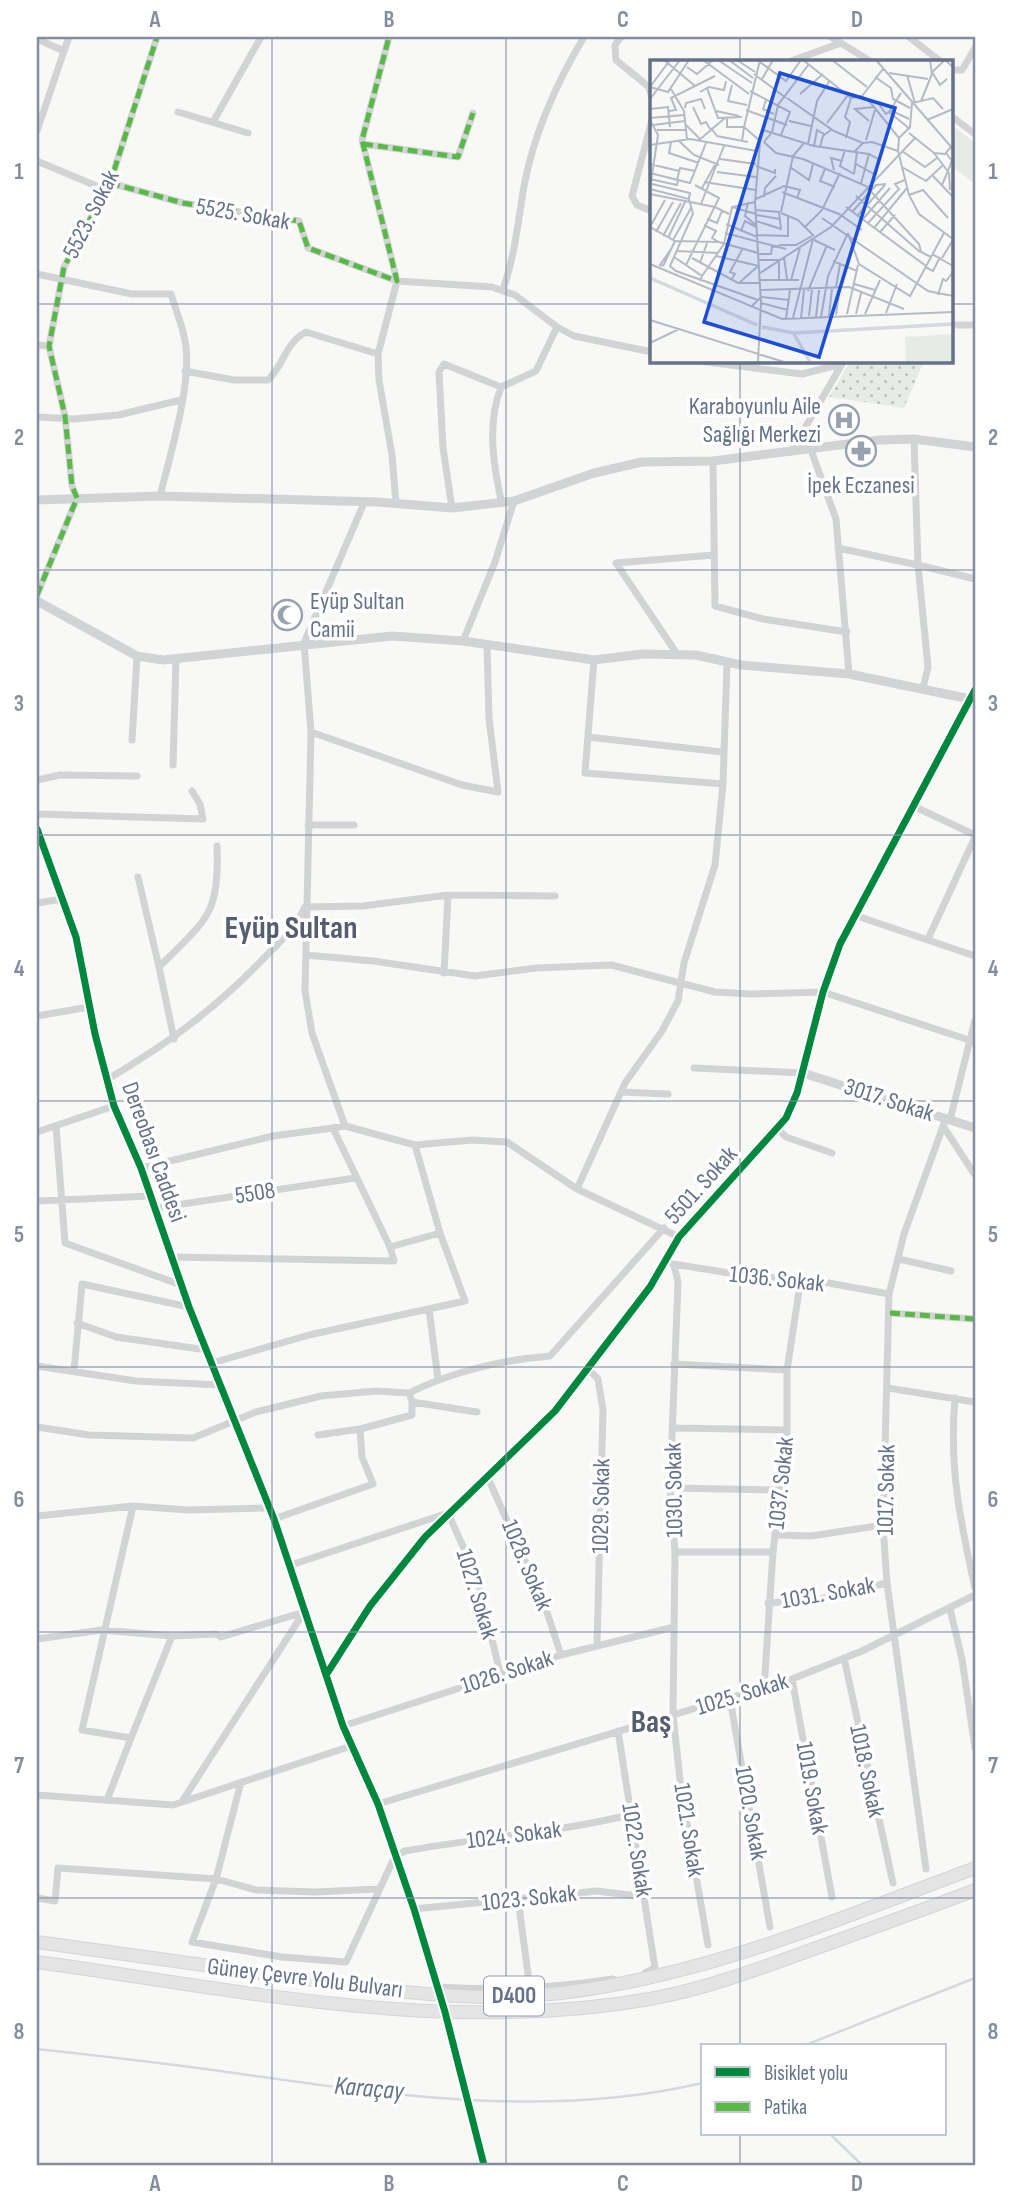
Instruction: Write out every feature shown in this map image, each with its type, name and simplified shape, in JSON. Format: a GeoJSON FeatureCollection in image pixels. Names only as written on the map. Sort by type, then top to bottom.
{"type":"FeatureCollection","features":[{"type":"Feature","properties":{"kind":"highway","name":"Güney Çevre Yolu Bulvarı"},"geometry":{"type":"LineString","coordinates":[[37,1942],[364,1987],[539,1995],[622,1985],[672,1974],[750,1950],[975,1868]]}},
{"type":"Feature","properties":{"kind":"highway","name":"Güney Çevre Yolu Bulvarı"},"geometry":{"type":"LineString","coordinates":[[37,1962],[351,2004],[446,2012],[560,2011],[683,1992],[761,1968],[975,1891]]}},
{"type":"Feature","properties":{"kind":"street"},"geometry":{"type":"LineString","coordinates":[[37,131],[69,37]]}},
{"type":"Feature","properties":{"kind":"street","name":"5523. Sokak"},"geometry":{"type":"LineString","coordinates":[[77,498],[72,486],[65,416],[50,346],[64,267],[108,187],[158,37]]}},
{"type":"Feature","properties":{"kind":"street"},"geometry":{"type":"LineString","coordinates":[[212,122],[261,37]]}},
{"type":"Feature","properties":{"kind":"street"},"geometry":{"type":"LineString","coordinates":[[389,37],[362,139],[397,281],[378,354],[379,380],[394,464],[396,503]]}},
{"type":"Feature","properties":{"kind":"street"},"geometry":{"type":"LineString","coordinates":[[503,290],[515,257],[525,184],[539,134],[558,84],[584,37]]}},
{"type":"Feature","properties":{"kind":"street"},"geometry":{"type":"LineString","coordinates":[[621,37],[615,45],[616,60],[649,87],[650,91]]}},
{"type":"Feature","properties":{"kind":"street"},"geometry":{"type":"LineString","coordinates":[[831,37],[857,57]]}},
{"type":"Feature","properties":{"kind":"street"},"geometry":{"type":"LineString","coordinates":[[909,37],[939,60]]}},
{"type":"Feature","properties":{"kind":"street"},"geometry":{"type":"LineString","coordinates":[[37,39],[64,51]]}},
{"type":"Feature","properties":{"kind":"street"},"geometry":{"type":"LineString","coordinates":[[794,60],[841,43]]}},
{"type":"Feature","properties":{"kind":"street"},"geometry":{"type":"LineString","coordinates":[[953,69],[962,70],[975,48]]}},
{"type":"Feature","properties":{"kind":"street"},"geometry":{"type":"LineString","coordinates":[[178,111],[248,133]]}},
{"type":"Feature","properties":{"kind":"street"},"geometry":{"type":"LineString","coordinates":[[363,144],[458,157],[473,113]]}},
{"type":"Feature","properties":{"kind":"street"},"geometry":{"type":"LineString","coordinates":[[953,118],[975,134]]}},
{"type":"Feature","properties":{"kind":"street"},"geometry":{"type":"LineString","coordinates":[[650,128],[632,197],[637,205],[650,210]]}},
{"type":"Feature","properties":{"kind":"street"},"geometry":{"type":"LineString","coordinates":[[37,161],[108,187]]}},
{"type":"Feature","properties":{"kind":"street","name":"5525. Sokak"},"geometry":{"type":"LineString","coordinates":[[108,187],[183,203],[299,221],[308,248],[397,281]]}},
{"type":"Feature","properties":{"kind":"street"},"geometry":{"type":"LineString","coordinates":[[37,274],[132,294],[171,294],[186,347],[185,371],[160,496]]}},
{"type":"Feature","properties":{"kind":"street"},"geometry":{"type":"LineString","coordinates":[[397,281],[503,290],[516,295],[557,327],[574,336],[650,352]]}},
{"type":"Feature","properties":{"kind":"street"},"geometry":{"type":"LineString","coordinates":[[953,325],[975,325]]}},
{"type":"Feature","properties":{"kind":"street"},"geometry":{"type":"LineString","coordinates":[[452,508],[443,449],[439,372],[444,364],[501,387],[536,371],[557,327]]}},
{"type":"Feature","properties":{"kind":"street"},"geometry":{"type":"LineString","coordinates":[[185,371],[234,380],[268,380],[275,373],[284,353],[296,338],[306,332],[378,354]]}},
{"type":"Feature","properties":{"kind":"street"},"geometry":{"type":"LineString","coordinates":[[37,345],[50,346]]}},
{"type":"Feature","properties":{"kind":"street"},"geometry":{"type":"LineString","coordinates":[[700,362],[802,374],[842,362]]}},
{"type":"Feature","properties":{"kind":"street"},"geometry":{"type":"LineString","coordinates":[[791,452],[842,362]]}},
{"type":"Feature","properties":{"kind":"street"},"geometry":{"type":"LineString","coordinates":[[501,387],[492,424],[501,500]]}},
{"type":"Feature","properties":{"kind":"street"},"geometry":{"type":"LineString","coordinates":[[37,416],[65,416],[74,419],[118,415],[181,400]]}},
{"type":"Feature","properties":{"kind":"street"},"geometry":{"type":"LineString","coordinates":[[37,500],[160,496],[396,503],[452,508],[501,500],[514,501],[594,474],[642,462],[713,461],[879,440],[914,439],[975,447]]}},
{"type":"Feature","properties":{"kind":"street"},"geometry":{"type":"LineString","coordinates":[[914,439],[918,565],[928,667],[923,688]]}},
{"type":"Feature","properties":{"kind":"street"},"geometry":{"type":"LineString","coordinates":[[811,450],[832,507],[849,674]]}},
{"type":"Feature","properties":{"kind":"street"},"geometry":{"type":"LineString","coordinates":[[713,461],[715,606],[763,619],[846,632]]}},
{"type":"Feature","properties":{"kind":"street"},"geometry":{"type":"LineString","coordinates":[[37,595],[77,498]]}},
{"type":"Feature","properties":{"kind":"street"},"geometry":{"type":"LineString","coordinates":[[463,641],[495,562],[514,501]]}},
{"type":"Feature","properties":{"kind":"street"},"geometry":{"type":"LineString","coordinates":[[345,1126],[312,1033],[305,991],[311,732],[304,643],[364,503]]}},
{"type":"Feature","properties":{"kind":"street"},"geometry":{"type":"LineString","coordinates":[[838,548],[975,579]]}},
{"type":"Feature","properties":{"kind":"street"},"geometry":{"type":"LineString","coordinates":[[677,654],[616,563],[714,555]]}},
{"type":"Feature","properties":{"kind":"street"},"geometry":{"type":"LineString","coordinates":[[37,601],[137,656],[163,660],[304,643],[392,636],[463,641],[594,660],[677,654],[727,663],[849,674],[974,696]]}},
{"type":"Feature","properties":{"kind":"street"},"geometry":{"type":"LineString","coordinates":[[311,732],[462,785],[498,792],[489,718],[487,646]]}},
{"type":"Feature","properties":{"kind":"street"},"geometry":{"type":"LineString","coordinates":[[132,740],[137,656]]}},
{"type":"Feature","properties":{"kind":"street"},"geometry":{"type":"LineString","coordinates":[[173,765],[176,658]]}},
{"type":"Feature","properties":{"kind":"street"},"geometry":{"type":"LineString","coordinates":[[594,660],[585,773],[723,784]]}},
{"type":"Feature","properties":{"kind":"street"},"geometry":{"type":"LineString","coordinates":[[577,1189],[621,1093],[662,1031],[678,1001],[715,865],[723,784],[727,663]]}},
{"type":"Feature","properties":{"kind":"street","name":"5501. Sokak"},"geometry":{"type":"LineString","coordinates":[[326,1675],[370,1606],[448,1513],[534,1433],[589,1370],[670,1263],[679,1237],[778,1129],[792,1107],[839,944],[974,696]]}},
{"type":"Feature","properties":{"kind":"street"},"geometry":{"type":"LineString","coordinates":[[588,737],[722,752]]}},
{"type":"Feature","properties":{"kind":"street"},"geometry":{"type":"LineString","coordinates":[[37,780],[60,775],[136,776]]}},
{"type":"Feature","properties":{"kind":"street"},"geometry":{"type":"LineString","coordinates":[[37,814],[203,819],[200,804],[192,791]]}},
{"type":"Feature","properties":{"kind":"street"},"geometry":{"type":"LineString","coordinates":[[913,806],[975,836],[928,939]]}},
{"type":"Feature","properties":{"kind":"street"},"geometry":{"type":"LineString","coordinates":[[308,825],[354,825]]}},
{"type":"Feature","properties":{"kind":"street","name":"Dereobası Caddesi"},"geometry":{"type":"LineString","coordinates":[[37,829],[76,937],[89,1007],[114,1106],[141,1168],[189,1307],[267,1508],[274,1519],[343,1726],[354,1745],[378,1804],[446,2012],[484,2165]]}},
{"type":"Feature","properties":{"kind":"street"},"geometry":{"type":"LineString","coordinates":[[159,967],[211,911],[216,897],[217,846]]}},
{"type":"Feature","properties":{"kind":"street"},"geometry":{"type":"LineString","coordinates":[[138,877],[174,1039]]}},
{"type":"Feature","properties":{"kind":"street"},"geometry":{"type":"LineString","coordinates":[[305,907],[363,906],[448,895],[555,897]]}},
{"type":"Feature","properties":{"kind":"street"},"geometry":{"type":"LineString","coordinates":[[444,973],[448,895]]}},
{"type":"Feature","properties":{"kind":"street"},"geometry":{"type":"LineString","coordinates":[[37,904],[63,899]]}},
{"type":"Feature","properties":{"kind":"street"},"geometry":{"type":"LineString","coordinates":[[107,1079],[174,1039],[225,999],[296,925],[305,907]]}},
{"type":"Feature","properties":{"kind":"street"},"geometry":{"type":"LineString","coordinates":[[854,915],[975,956]]}},
{"type":"Feature","properties":{"kind":"street"},"geometry":{"type":"LineString","coordinates":[[306,955],[373,961],[475,976],[536,968],[611,965],[715,992],[823,992],[972,1041]]}},
{"type":"Feature","properties":{"kind":"street"},"geometry":{"type":"LineString","coordinates":[[37,1016],[89,1007]]}},
{"type":"Feature","properties":{"kind":"street","name":"1017. Sokak"},"geometry":{"type":"LineString","coordinates":[[926,1869],[904,1710],[897,1634],[887,1583],[883,1525],[889,1294],[918,1189],[946,1122],[972,1041],[975,1020]]}},
{"type":"Feature","properties":{"kind":"street"},"geometry":{"type":"LineString","coordinates":[[694,1068],[803,1073]]}},
{"type":"Feature","properties":{"kind":"street","name":"3017. Sokak"},"geometry":{"type":"LineString","coordinates":[[803,1073],[946,1122],[975,1128]]}},
{"type":"Feature","properties":{"kind":"street"},"geometry":{"type":"LineString","coordinates":[[621,1093],[668,1094]]}},
{"type":"Feature","properties":{"kind":"street"},"geometry":{"type":"LineString","coordinates":[[37,1132],[114,1106]]}},
{"type":"Feature","properties":{"kind":"street"},"geometry":{"type":"LineString","coordinates":[[946,1122],[975,1175]]}},
{"type":"Feature","properties":{"kind":"street"},"geometry":{"type":"LineString","coordinates":[[56,1126],[65,1243],[181,1285]]}},
{"type":"Feature","properties":{"kind":"street"},"geometry":{"type":"LineString","coordinates":[[141,1168],[272,1136],[345,1126],[415,1145],[472,1140],[507,1142],[577,1189],[679,1237]]}},
{"type":"Feature","properties":{"kind":"street"},"geometry":{"type":"LineString","coordinates":[[171,1258],[394,1261],[390,1247],[333,1128]]}},
{"type":"Feature","properties":{"kind":"street"},"geometry":{"type":"LineString","coordinates":[[778,1129],[786,1137],[832,1153]]}},
{"type":"Feature","properties":{"kind":"street"},"geometry":{"type":"LineString","coordinates":[[212,1363],[309,1335],[465,1301],[440,1233],[415,1145]]}},
{"type":"Feature","properties":{"kind":"street","name":"5508"},"geometry":{"type":"LineString","coordinates":[[156,1208],[355,1178]]}},
{"type":"Feature","properties":{"kind":"street"},"geometry":{"type":"LineString","coordinates":[[37,1201],[151,1196]]}},
{"type":"Feature","properties":{"kind":"street"},"geometry":{"type":"LineString","coordinates":[[37,1427],[89,1435],[193,1438],[235,1421],[321,1396],[376,1391],[409,1393],[438,1379],[524,1358],[550,1356],[664,1228]]}},
{"type":"Feature","properties":{"kind":"street"},"geometry":{"type":"LineString","coordinates":[[390,1247],[440,1233]]}},
{"type":"Feature","properties":{"kind":"street"},"geometry":{"type":"LineString","coordinates":[[899,1259],[951,1271]]}},
{"type":"Feature","properties":{"kind":"street","name":"1036. Sokak"},"geometry":{"type":"LineString","coordinates":[[670,1263],[755,1277],[801,1278],[889,1294]]}},
{"type":"Feature","properties":{"kind":"street","name":"1030. Sokak"},"geometry":{"type":"LineString","coordinates":[[670,1263],[678,1282],[670,1488],[675,1552],[673,1715]]}},
{"type":"Feature","properties":{"kind":"street","name":"1037. Sokak"},"geometry":{"type":"LineString","coordinates":[[764,1689],[768,1603],[787,1430],[787,1370],[801,1278]]}},
{"type":"Feature","properties":{"kind":"street"},"geometry":{"type":"LineString","coordinates":[[74,1370],[76,1323],[82,1284],[189,1307]]}},
{"type":"Feature","properties":{"kind":"street"},"geometry":{"type":"LineString","coordinates":[[429,1309],[431,1344],[438,1379]]}},
{"type":"Feature","properties":{"kind":"street"},"geometry":{"type":"LineString","coordinates":[[890,1312],[975,1319]]}},
{"type":"Feature","properties":{"kind":"street"},"geometry":{"type":"LineString","coordinates":[[76,1323],[116,1337],[207,1350]]}},
{"type":"Feature","properties":{"kind":"street"},"geometry":{"type":"LineString","coordinates":[[674,1364],[787,1370]]}},
{"type":"Feature","properties":{"kind":"street"},"geometry":{"type":"LineString","coordinates":[[37,1366],[136,1381],[220,1385]]}},
{"type":"Feature","properties":{"kind":"street","name":"1029. Sokak"},"geometry":{"type":"LineString","coordinates":[[589,1370],[598,1379],[603,1410],[597,1646]]}},
{"type":"Feature","properties":{"kind":"street"},"geometry":{"type":"LineString","coordinates":[[888,1388],[975,1402]]}},
{"type":"Feature","properties":{"kind":"street"},"geometry":{"type":"LineString","coordinates":[[318,1435],[360,1429],[412,1415],[409,1393]]}},
{"type":"Feature","properties":{"kind":"street"},"geometry":{"type":"LineString","coordinates":[[955,1398],[951,1462],[975,1588]]}},
{"type":"Feature","properties":{"kind":"street"},"geometry":{"type":"LineString","coordinates":[[412,1402],[477,1412]]}},
{"type":"Feature","properties":{"kind":"street"},"geometry":{"type":"LineString","coordinates":[[674,1428],[787,1430]]}},
{"type":"Feature","properties":{"kind":"street"},"geometry":{"type":"LineString","coordinates":[[274,1519],[373,1484],[362,1457],[360,1429]]}},
{"type":"Feature","properties":{"kind":"street","name":"1028. Sokak"},"geometry":{"type":"LineString","coordinates":[[488,1478],[545,1606],[561,1655]]}},
{"type":"Feature","properties":{"kind":"street"},"geometry":{"type":"LineString","coordinates":[[670,1488],[780,1490]]}},
{"type":"Feature","properties":{"kind":"street"},"geometry":{"type":"LineString","coordinates":[[37,1516],[133,1506],[188,1510],[267,1508]]}},
{"type":"Feature","properties":{"kind":"street"},"geometry":{"type":"LineString","coordinates":[[131,1738],[82,1730],[102,1630],[133,1506]]}},
{"type":"Feature","properties":{"kind":"street"},"geometry":{"type":"LineString","coordinates":[[288,1566],[448,1513]]}},
{"type":"Feature","properties":{"kind":"street","name":"1027. Sokak"},"geometry":{"type":"LineString","coordinates":[[448,1513],[478,1580],[501,1677]]}},
{"type":"Feature","properties":{"kind":"street"},"geometry":{"type":"LineString","coordinates":[[775,1535],[811,1536],[883,1525]]}},
{"type":"Feature","properties":{"kind":"street"},"geometry":{"type":"LineString","coordinates":[[675,1552],[773,1552]]}},
{"type":"Feature","properties":{"kind":"street","name":"1031. Sokak"},"geometry":{"type":"LineString","coordinates":[[768,1603],[809,1601],[887,1583]]}},
{"type":"Feature","properties":{"kind":"street","name":"1025. Sokak"},"geometry":{"type":"LineString","coordinates":[[378,1804],[764,1689],[844,1658],[975,1595]]}},
{"type":"Feature","properties":{"kind":"street"},"geometry":{"type":"LineString","coordinates":[[950,1609],[962,1659],[975,1748]]}},
{"type":"Feature","properties":{"kind":"street"},"geometry":{"type":"LineString","coordinates":[[37,1639],[102,1630],[172,1636],[216,1634],[221,1637],[304,1612]]}},
{"type":"Feature","properties":{"kind":"street"},"geometry":{"type":"LineString","coordinates":[[183,1800],[304,1612]]}},
{"type":"Feature","properties":{"kind":"street","name":"1026. Sokak"},"geometry":{"type":"LineString","coordinates":[[343,1726],[501,1677],[561,1655],[674,1627]]}},
{"type":"Feature","properties":{"kind":"street"},"geometry":{"type":"LineString","coordinates":[[107,1800],[172,1636]]}},
{"type":"Feature","properties":{"kind":"street","name":"1018. Sokak"},"geometry":{"type":"LineString","coordinates":[[844,1658],[893,1883]]}},
{"type":"Feature","properties":{"kind":"street","name":"1019. Sokak"},"geometry":{"type":"LineString","coordinates":[[792,1679],[832,1897]]}},
{"type":"Feature","properties":{"kind":"street","name":"1020. Sokak"},"geometry":{"type":"LineString","coordinates":[[730,1699],[771,1927]]}},
{"type":"Feature","properties":{"kind":"street","name":"1021. Sokak"},"geometry":{"type":"LineString","coordinates":[[673,1715],[681,1789],[708,1945]]}},
{"type":"Feature","properties":{"kind":"street","name":"1022. Sokak"},"geometry":{"type":"LineString","coordinates":[[530,1989],[648,1973],[655,1968],[618,1731]]}},
{"type":"Feature","properties":{"kind":"street"},"geometry":{"type":"LineString","coordinates":[[37,1796],[173,1805],[354,1745]]}},
{"type":"Feature","properties":{"kind":"street"},"geometry":{"type":"LineString","coordinates":[[241,1782],[216,1879],[192,1942],[282,1957],[346,1962],[396,1856]]}},
{"type":"Feature","properties":{"kind":"street","name":"1024. Sokak"},"geometry":{"type":"LineString","coordinates":[[396,1856],[462,1841],[552,1832],[633,1814]]}},
{"type":"Feature","properties":{"kind":"street"},"geometry":{"type":"LineString","coordinates":[[37,1898],[55,1901],[58,1868],[216,1879],[256,1890],[315,1892],[379,1889]]}},
{"type":"Feature","properties":{"kind":"street","name":"1023. Sokak"},"geometry":{"type":"LineString","coordinates":[[414,1909],[597,1891],[645,1897]]}},
{"type":"Feature","properties":{"kind":"street"},"geometry":{"type":"LineString","coordinates":[[439,1991],[530,1989],[518,1899]]}},
{"type":"Feature","properties":{"kind":"shaded area"},"geometry":{"type":"Polygon","coordinates":[[[953,126],[975,143],[973,183],[953,167],[953,126]]]}},
{"type":"Feature","properties":{"kind":"shaded area"},"geometry":{"type":"Polygon","coordinates":[[[850,362],[924,362],[904,408],[829,397],[850,362]]]}},
{"type":"Feature","properties":{"kind":"waterway"},"geometry":{"type":"LineString","coordinates":[[808,2044],[975,1978]]}},
{"type":"Feature","properties":{"kind":"waterway","name":"Karaçay"},"geometry":{"type":"LineString","coordinates":[[37,2049],[345,2088],[464,2100],[584,2100],[643,2094],[701,2083]]}},
{"type":"Feature","properties":{"kind":"waterway"},"geometry":{"type":"LineString","coordinates":[[832,2136],[862,2165]]}},
{"type":"Feature","properties":{"kind":"marked path"},"geometry":{"type":"LineString","coordinates":[[37,595],[77,498],[72,486],[65,416],[49,346],[64,267],[110,183],[157,37]]}},
{"type":"Feature","properties":{"kind":"marked path"},"geometry":{"type":"LineString","coordinates":[[110,183],[183,203],[299,221],[308,248],[397,281],[362,140],[389,37]]}},
{"type":"Feature","properties":{"kind":"marked path"},"geometry":{"type":"LineString","coordinates":[[363,144],[458,157],[473,113]]}},
{"type":"Feature","properties":{"kind":"marked path"},"geometry":{"type":"LineString","coordinates":[[890,1313],[975,1319]]}},
{"type":"Feature","properties":{"kind":"cycle path"},"geometry":{"type":"LineString","coordinates":[[326,1675],[370,1606],[425,1537],[555,1411],[650,1287],[679,1237],[786,1118],[797,1093],[823,992],[840,944],[975,690]]}},
{"type":"Feature","properties":{"kind":"cycle path"},"geometry":{"type":"LineString","coordinates":[[37,829],[76,937],[95,1034],[114,1106],[141,1168],[189,1307],[274,1519],[343,1726],[378,1804],[445,2012],[484,2165]]}},
{"type":"Feature","properties":{"kind":"place","name":"Karaboyunlu Aile Sağlığı Merkezi"},"geometry":{"type":"Point","coordinates":[844,420]}},
{"type":"Feature","properties":{"kind":"place","name":"İpek Eczanesi"},"geometry":{"type":"Point","coordinates":[861,451]}},
{"type":"Feature","properties":{"kind":"place","name":"Eyüp Sultan Camii"},"geometry":{"type":"Point","coordinates":[287,615]}},
{"type":"Feature","properties":{"kind":"district","name":"Eyüp Sultan"},"geometry":{"type":"Point","coordinates":[291,928]}},
{"type":"Feature","properties":{"kind":"district","name":"Baş"},"geometry":{"type":"Point","coordinates":[651,1722]}}]}
